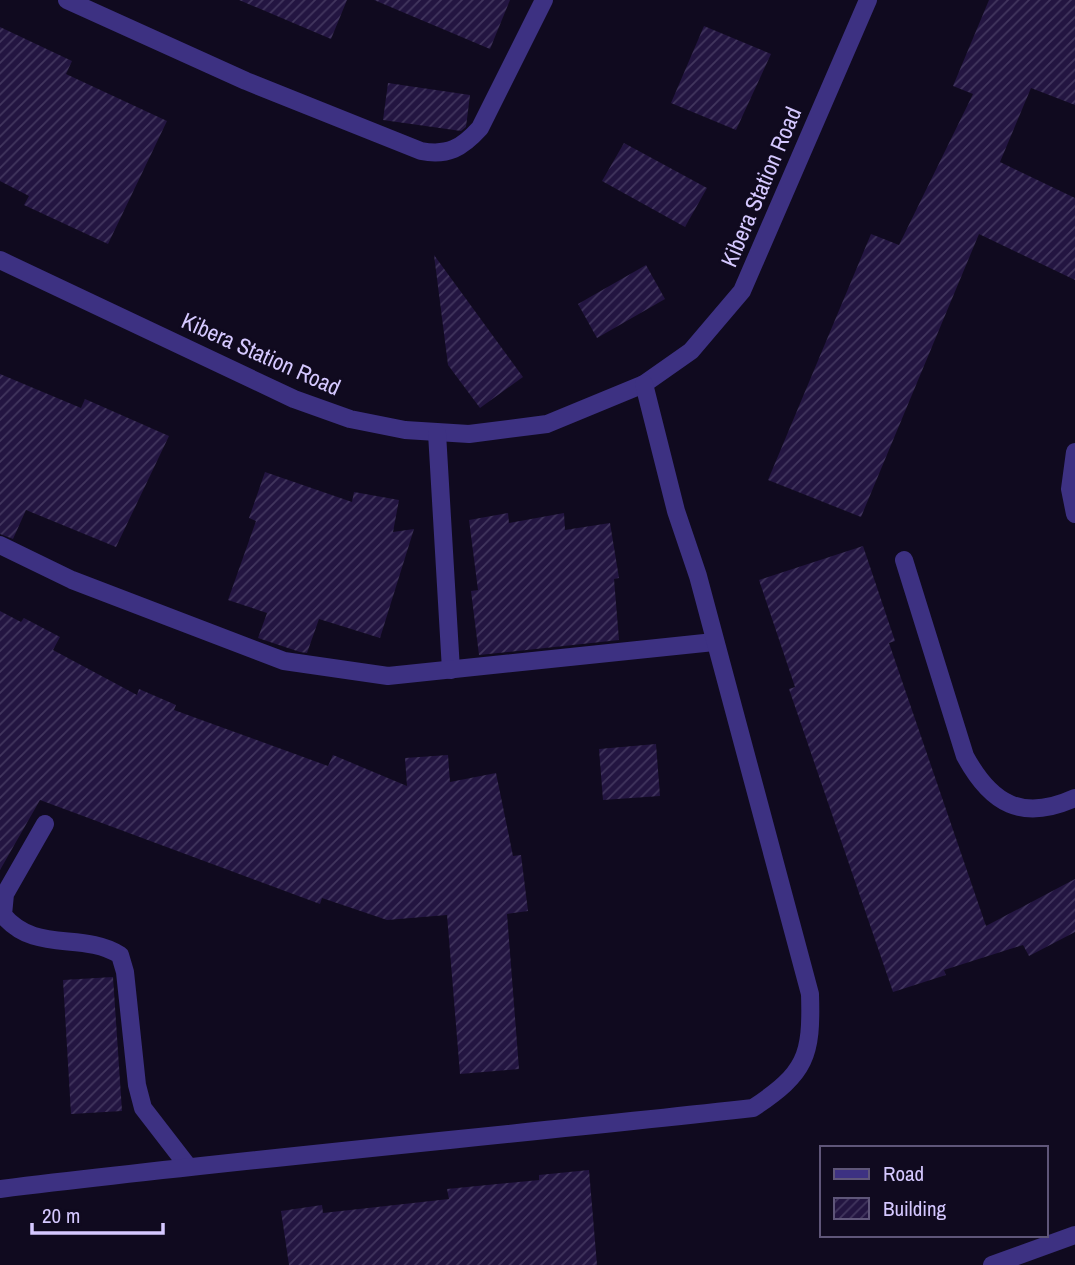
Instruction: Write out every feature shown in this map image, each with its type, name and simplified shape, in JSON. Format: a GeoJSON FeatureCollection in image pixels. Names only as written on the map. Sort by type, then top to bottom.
{"type":"FeatureCollection","features":[{"type":"Feature","properties":{"kind":"street"},"geometry":{"type":"LineString","coordinates":[[68,0],[246,81],[421,151],[436,154],[453,151],[465,145],[480,128],[544,0]]}},
{"type":"Feature","properties":{"kind":"street","name":"Kibera Station Road"},"geometry":{"type":"LineString","coordinates":[[0,260],[294,399],[350,419],[405,430],[468,434],[547,424],[644,384],[691,351],[742,291],[868,0]]}},
{"type":"Feature","properties":{"kind":"street"},"geometry":{"type":"LineString","coordinates":[[0,1188],[187,1166],[397,1147],[753,1108],[779,1090],[804,1063],[811,1031],[810,994],[644,384]]}},
{"type":"Feature","properties":{"kind":"street"},"geometry":{"type":"LineString","coordinates":[[437,433],[451,670]]}},
{"type":"Feature","properties":{"kind":"street"},"geometry":{"type":"LineString","coordinates":[[1075,452],[1070,489],[1075,513]]}},
{"type":"Feature","properties":{"kind":"street"},"geometry":{"type":"LineString","coordinates":[[0,545],[72,580],[284,661],[388,676],[714,642]]}},
{"type":"Feature","properties":{"kind":"street"},"geometry":{"type":"LineString","coordinates":[[904,560],[965,756],[978,780],[996,799],[1017,808],[1055,807],[1075,798]]}},
{"type":"Feature","properties":{"kind":"street"},"geometry":{"type":"LineString","coordinates":[[45,824],[5,894],[3,915],[15,930],[34,937],[108,947],[120,955],[125,972],[137,1085],[143,1108],[187,1166]]}},
{"type":"Feature","properties":{"kind":"street"},"geometry":{"type":"LineString","coordinates":[[992,1265],[1075,1235]]}},
{"type":"Feature","properties":{"kind":"building"},"geometry":{"type":"Polygon","coordinates":[[[239,0],[347,0],[331,39],[239,0]]]}},
{"type":"Feature","properties":{"kind":"building"},"geometry":{"type":"Polygon","coordinates":[[[374,0],[510,0],[490,49],[374,0]]]}},
{"type":"Feature","properties":{"kind":"building"},"geometry":{"type":"Polygon","coordinates":[[[989,0],[1075,0],[1075,105],[1031,88],[1000,162],[1075,198],[1075,280],[979,234],[861,517],[768,480],[871,234],[899,245],[973,94],[953,86],[989,0]]]}},
{"type":"Feature","properties":{"kind":"building"},"geometry":{"type":"Polygon","coordinates":[[[704,26],[771,54],[736,130],[671,103],[704,26]]]}},
{"type":"Feature","properties":{"kind":"building"},"geometry":{"type":"Polygon","coordinates":[[[0,27],[72,61],[66,74],[167,121],[108,244],[24,205],[29,196],[0,181],[0,27]]]}},
{"type":"Feature","properties":{"kind":"building"},"geometry":{"type":"Polygon","coordinates":[[[388,83],[470,95],[466,127],[461,131],[383,120],[388,83]]]}},
{"type":"Feature","properties":{"kind":"building"},"geometry":{"type":"Polygon","coordinates":[[[624,143],[707,188],[685,227],[602,181],[624,143]]]}},
{"type":"Feature","properties":{"kind":"building"},"geometry":{"type":"Polygon","coordinates":[[[434,255],[523,377],[480,408],[448,365],[434,255]]]}},
{"type":"Feature","properties":{"kind":"building"},"geometry":{"type":"Polygon","coordinates":[[[646,265],[665,299],[597,338],[578,304],[646,265]]]}},
{"type":"Feature","properties":{"kind":"building"},"geometry":{"type":"Polygon","coordinates":[[[0,374],[81,408],[85,399],[169,436],[116,547],[26,510],[13,539],[0,534],[0,374]]]}},
{"type":"Feature","properties":{"kind":"building"},"geometry":{"type":"Polygon","coordinates":[[[265,472],[352,502],[354,492],[399,500],[393,532],[414,529],[380,638],[319,619],[307,653],[300,652],[258,638],[267,613],[228,600],[256,521],[249,518],[265,472]]]}},
{"type":"Feature","properties":{"kind":"building"},"geometry":{"type":"Polygon","coordinates":[[[508,513],[509,523],[564,513],[565,530],[610,523],[619,578],[614,579],[619,640],[479,655],[471,591],[478,590],[469,520],[508,513]]]}},
{"type":"Feature","properties":{"kind":"building"},"geometry":{"type":"Polygon","coordinates":[[[863,546],[895,641],[889,643],[986,926],[1075,879],[1075,932],[1029,956],[1023,945],[944,970],[946,975],[893,992],[789,689],[795,687],[759,580],[863,546]]]}},
{"type":"Feature","properties":{"kind":"building"},"geometry":{"type":"Polygon","coordinates":[[[0,611],[21,622],[24,618],[60,637],[53,650],[137,695],[139,689],[176,705],[174,710],[328,766],[333,755],[407,786],[405,758],[448,755],[450,782],[496,773],[513,856],[521,855],[528,911],[507,914],[519,1069],[460,1074],[447,915],[387,920],[322,898],[320,904],[40,800],[0,870],[0,611]]]}},
{"type":"Feature","properties":{"kind":"building"},"geometry":{"type":"Polygon","coordinates":[[[656,744],[660,796],[603,800],[599,749],[656,744]]]}},
{"type":"Feature","properties":{"kind":"building"},"geometry":{"type":"Polygon","coordinates":[[[113,977],[122,1111],[71,1114],[63,980],[113,977]]]}},
{"type":"Feature","properties":{"kind":"building"},"geometry":{"type":"Polygon","coordinates":[[[589,1170],[597,1265],[289,1265],[281,1211],[322,1205],[323,1213],[449,1199],[447,1189],[539,1180],[539,1175],[589,1170]]]}}]}
